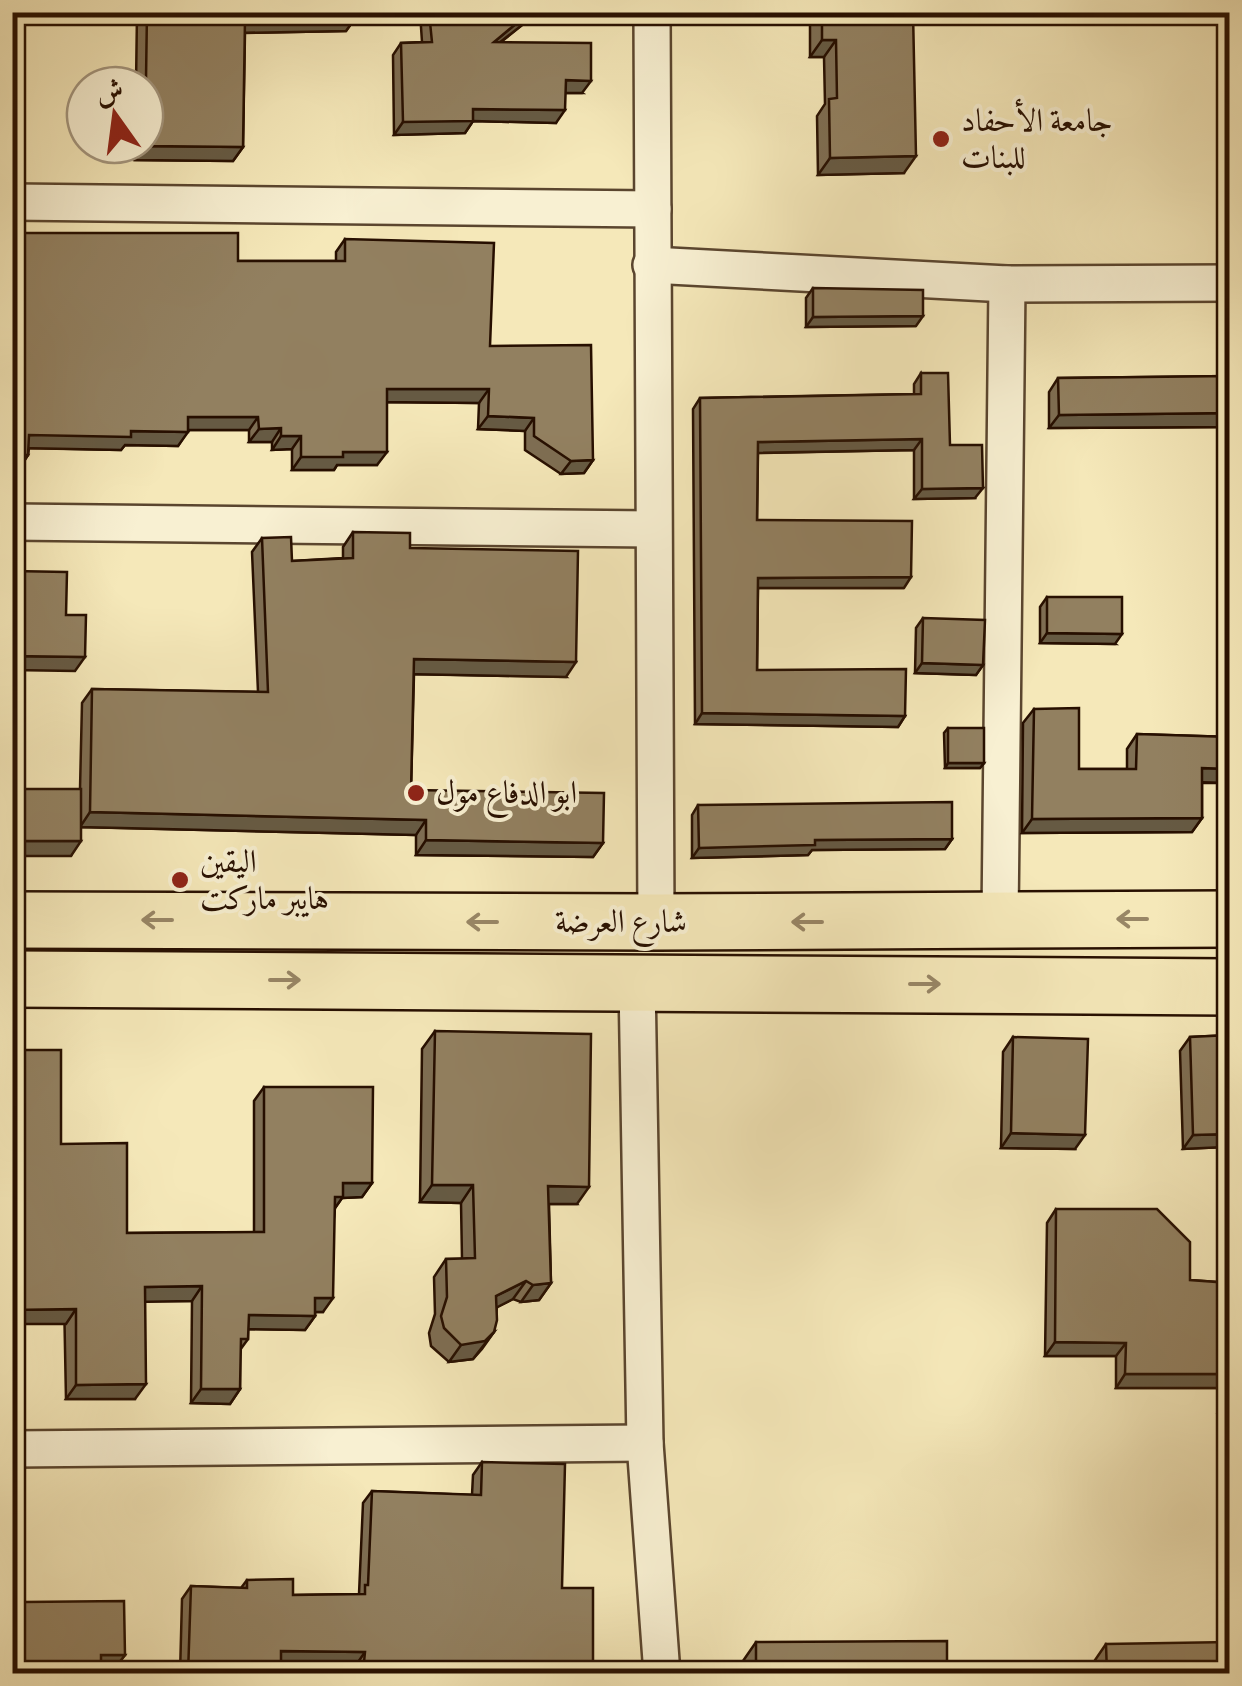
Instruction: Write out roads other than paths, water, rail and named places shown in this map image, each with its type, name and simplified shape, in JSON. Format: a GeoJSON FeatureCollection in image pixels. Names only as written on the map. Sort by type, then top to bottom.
{"type":"FeatureCollection","features":[{"type":"Feature","properties":{"kind":"main road","name":"شارع العرضة"},"geometry":{"type":"LineString","coordinates":[[12,920],[1230,919]]}},
{"type":"Feature","properties":{"kind":"main road","name":"شارع العرضة"},"geometry":{"type":"LineString","coordinates":[[12,979],[1230,987]]}},
{"type":"Feature","properties":{"kind":"street"},"geometry":{"type":"LineString","coordinates":[[652,12],[656,922]]}},
{"type":"Feature","properties":{"kind":"street"},"geometry":{"type":"LineString","coordinates":[[12,202],[654,209]]}},
{"type":"Feature","properties":{"kind":"street"},"geometry":{"type":"LineString","coordinates":[[651,265],[1007,284],[1230,283]]}},
{"type":"Feature","properties":{"kind":"street"},"geometry":{"type":"LineString","coordinates":[[1000,918],[1007,284]]}},
{"type":"Feature","properties":{"kind":"street"},"geometry":{"type":"LineString","coordinates":[[12,522],[652,529]]}},
{"type":"Feature","properties":{"kind":"street"},"geometry":{"type":"LineString","coordinates":[[637,982],[645,1443],[662,1674]]}},
{"type":"Feature","properties":{"kind":"street"},"geometry":{"type":"LineString","coordinates":[[12,1449],[645,1443]]}},
{"type":"Feature","properties":{"kind":"place","name":"جامعة الأحفاد للبنات"},"geometry":{"type":"Point","coordinates":[941,139]}},
{"type":"Feature","properties":{"kind":"place","name":"ابو الدفاع مول"},"geometry":{"type":"Point","coordinates":[416,793]}},
{"type":"Feature","properties":{"kind":"place","name":"اليقين هايبر ماركت"},"geometry":{"type":"Point","coordinates":[180,880]}}]}
